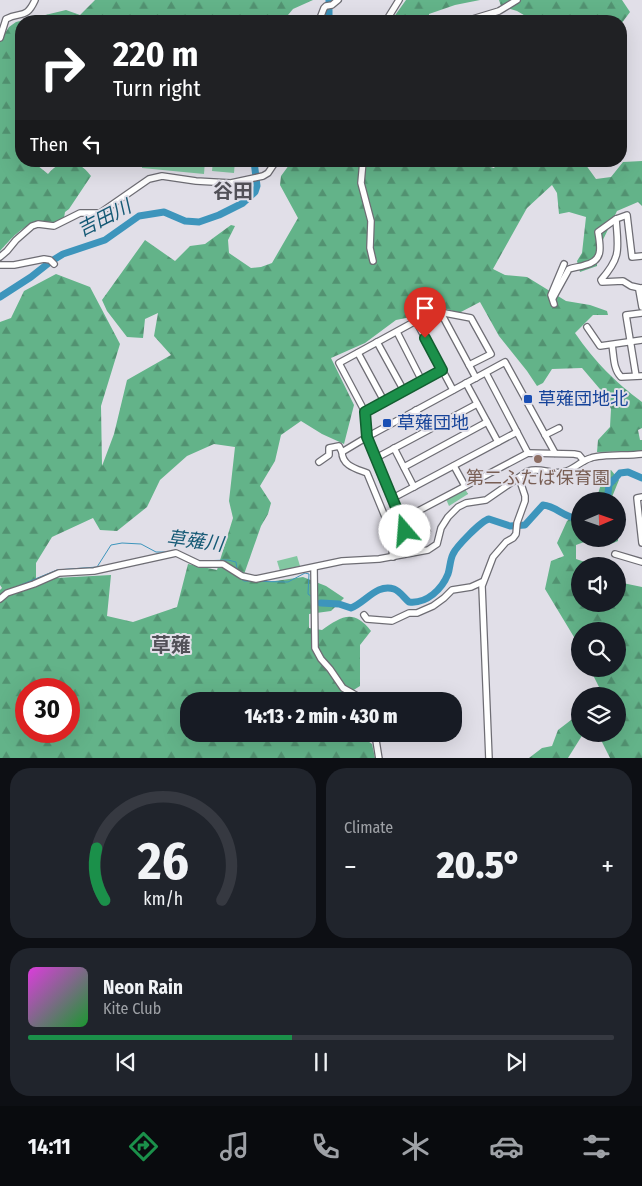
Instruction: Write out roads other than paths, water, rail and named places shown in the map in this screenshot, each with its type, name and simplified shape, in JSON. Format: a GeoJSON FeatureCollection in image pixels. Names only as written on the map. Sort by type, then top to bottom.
{"type":"FeatureCollection","features":[{"type":"Feature","properties":{"kind":"street"},"geometry":{"type":"LineString","coordinates":[[21,15],[26,14],[35,0]]}},
{"type":"Feature","properties":{"kind":"street"},"geometry":{"type":"LineString","coordinates":[[321,15],[324,8],[338,0]]}},
{"type":"Feature","properties":{"kind":"street"},"geometry":{"type":"LineString","coordinates":[[390,15],[399,0]]}},
{"type":"Feature","properties":{"kind":"street"},"geometry":{"type":"LineString","coordinates":[[486,15],[499,11],[517,0]]}},
{"type":"Feature","properties":{"kind":"street"},"geometry":{"type":"LineString","coordinates":[[0,38],[2,23],[7,18],[15,16]]}},
{"type":"Feature","properties":{"kind":"street"},"geometry":{"type":"LineString","coordinates":[[0,258],[32,226],[38,224],[54,226],[80,213],[100,214],[144,182],[153,178],[167,177],[196,182],[227,183],[255,177],[268,172],[272,167]]}},
{"type":"Feature","properties":{"kind":"street"},"geometry":{"type":"LineString","coordinates":[[362,167],[361,183],[371,221],[370,248],[373,261]]}},
{"type":"Feature","properties":{"kind":"street"},"geometry":{"type":"LineString","coordinates":[[564,264],[551,296],[553,301],[569,269],[588,265],[596,261],[600,256],[598,232],[616,219],[627,215],[632,257],[642,256]]}},
{"type":"Feature","properties":{"kind":"street"},"geometry":{"type":"LineString","coordinates":[[616,219],[617,258],[601,280],[602,282],[624,281],[631,286],[641,288],[639,290],[642,307]]}},
{"type":"Feature","properties":{"kind":"street"},"geometry":{"type":"LineString","coordinates":[[0,265],[14,265],[44,259],[50,260],[54,264]]}},
{"type":"Feature","properties":{"kind":"street"},"geometry":{"type":"LineString","coordinates":[[407,545],[403,518],[400,517],[367,437],[365,412],[339,363],[434,311],[471,318],[490,354],[469,365]]}},
{"type":"Feature","properties":{"kind":"street"},"geometry":{"type":"LineString","coordinates":[[441,313],[476,378]]}},
{"type":"Feature","properties":{"kind":"street"},"geometry":{"type":"LineString","coordinates":[[612,345],[618,374],[621,377],[639,376],[630,342],[626,315],[642,313]]}},
{"type":"Feature","properties":{"kind":"street"},"geometry":{"type":"LineString","coordinates":[[416,321],[453,390]]}},
{"type":"Feature","properties":{"kind":"street"},"geometry":{"type":"LineString","coordinates":[[587,327],[600,346],[642,340]]}},
{"type":"Feature","properties":{"kind":"street"},"geometry":{"type":"LineString","coordinates":[[397,332],[422,381]]}},
{"type":"Feature","properties":{"kind":"street"},"geometry":{"type":"LineString","coordinates":[[377,342],[404,390]]}},
{"type":"Feature","properties":{"kind":"street"},"geometry":{"type":"LineString","coordinates":[[358,353],[384,401]]}},
{"type":"Feature","properties":{"kind":"street"},"geometry":{"type":"LineString","coordinates":[[342,452],[505,362],[555,453]]}},
{"type":"Feature","properties":{"kind":"street"},"geometry":{"type":"LineString","coordinates":[[365,412],[442,370]]}},
{"type":"Feature","properties":{"kind":"street"},"geometry":{"type":"LineString","coordinates":[[486,373],[528,452]]}},
{"type":"Feature","properties":{"kind":"street"},"geometry":{"type":"LineString","coordinates":[[466,383],[498,442]]}},
{"type":"Feature","properties":{"kind":"street"},"geometry":{"type":"LineString","coordinates":[[376,458],[477,404]]}},
{"type":"Feature","properties":{"kind":"street"},"geometry":{"type":"LineString","coordinates":[[416,410],[427,430]]}},
{"type":"Feature","properties":{"kind":"street"},"geometry":{"type":"LineString","coordinates":[[404,468],[487,422]]}},
{"type":"Feature","properties":{"kind":"street"},"geometry":{"type":"LineString","coordinates":[[545,435],[559,428]]}},
{"type":"Feature","properties":{"kind":"street"},"geometry":{"type":"LineString","coordinates":[[393,498],[517,432]]}},
{"type":"Feature","properties":{"kind":"street"},"geometry":{"type":"LineString","coordinates":[[320,462],[329,454],[329,448],[339,446],[346,464],[367,473],[388,524],[393,556]]}},
{"type":"Feature","properties":{"kind":"street"},"geometry":{"type":"LineString","coordinates":[[394,448],[414,487]]}},
{"type":"Feature","properties":{"kind":"street"},"geometry":{"type":"LineString","coordinates":[[403,518],[528,452],[574,454],[579,455],[584,461]]}},
{"type":"Feature","properties":{"kind":"street"},"geometry":{"type":"LineString","coordinates":[[0,599],[7,593],[40,582],[59,573],[94,571],[176,554],[199,564],[223,564],[242,576],[256,579],[352,559],[424,552],[436,544],[448,517],[458,507],[466,502],[486,500],[528,471],[544,469],[555,473],[563,472],[594,457],[642,454]]}},
{"type":"Feature","properties":{"kind":"street"},"geometry":{"type":"LineString","coordinates":[[454,466],[465,486]]}},
{"type":"Feature","properties":{"kind":"street"},"geometry":{"type":"LineString","coordinates":[[489,758],[482,582],[493,557],[506,542],[513,538],[525,501],[519,478]]}},
{"type":"Feature","properties":{"kind":"street"},"geometry":{"type":"LineString","coordinates":[[642,498],[638,498],[642,543]]}},
{"type":"Feature","properties":{"kind":"street"},"geometry":{"type":"LineString","coordinates":[[417,512],[427,532]]}},
{"type":"Feature","properties":{"kind":"street"},"geometry":{"type":"LineString","coordinates":[[615,554],[642,562]]}},
{"type":"Feature","properties":{"kind":"street"},"geometry":{"type":"LineString","coordinates":[[314,568],[315,648],[343,688],[350,692]]}},
{"type":"Feature","properties":{"kind":"street"},"geometry":{"type":"LineString","coordinates":[[364,615],[367,620],[392,622],[409,613],[417,613],[433,606],[452,590],[471,587],[482,582]]}},
{"type":"Feature","properties":{"kind":"street"},"geometry":{"type":"LineString","coordinates":[[376,742],[379,758]]}},
{"type":"Feature","properties":{"kind":"waterway","name":"吉田川"},"geometry":{"type":"LineString","coordinates":[[329,0],[329,15]]}},
{"type":"Feature","properties":{"kind":"waterway","name":"吉田川"},"geometry":{"type":"LineString","coordinates":[[0,297],[63,254],[105,240],[139,216],[164,212],[185,221],[199,222],[219,215],[243,203],[255,192],[257,186],[255,167]]}},
{"type":"Feature","properties":{"kind":"waterway","name":"草薙川"},"geometry":{"type":"LineString","coordinates":[[608,492],[609,485],[620,473],[628,472],[642,478]]}},
{"type":"Feature","properties":{"kind":"waterway","name":"草薙川"},"geometry":{"type":"LineString","coordinates":[[321,603],[339,604],[351,608],[377,591],[388,588],[396,590],[409,602],[422,601],[442,585],[448,574],[455,551],[485,521],[489,519],[510,526],[525,525],[543,505],[552,507],[571,517]]}},
{"type":"Feature","properties":{"kind":"waterway","name":"草薙川"},"geometry":{"type":"LineString","coordinates":[[18,586],[57,570],[97,567],[111,545],[122,543],[141,544],[156,552],[168,552]]}},
{"type":"Feature","properties":{"kind":"waterway","name":"草薙川"},"geometry":{"type":"LineString","coordinates":[[200,561],[228,560],[236,562],[237,569]]}},
{"type":"Feature","properties":{"kind":"waterway","name":"草薙川"},"geometry":{"type":"LineString","coordinates":[[235,575],[244,581],[288,582],[305,573],[309,574],[308,594],[312,597]]}},
{"type":"Feature","properties":{"kind":"place","name":"草薙団地北"},"geometry":{"type":"Point","coordinates":[528,399]}},
{"type":"Feature","properties":{"kind":"place","name":"草薙団地"},"geometry":{"type":"Point","coordinates":[387,423]}},
{"type":"Feature","properties":{"kind":"place","name":"第二ふたば保育園"},"geometry":{"type":"Point","coordinates":[538,459]}},
{"type":"Feature","properties":{"kind":"district","name":"谷田"},"geometry":{"type":"Point","coordinates":[233,191]}},
{"type":"Feature","properties":{"kind":"district","name":"草薙"},"geometry":{"type":"Point","coordinates":[171,645]}}]}
